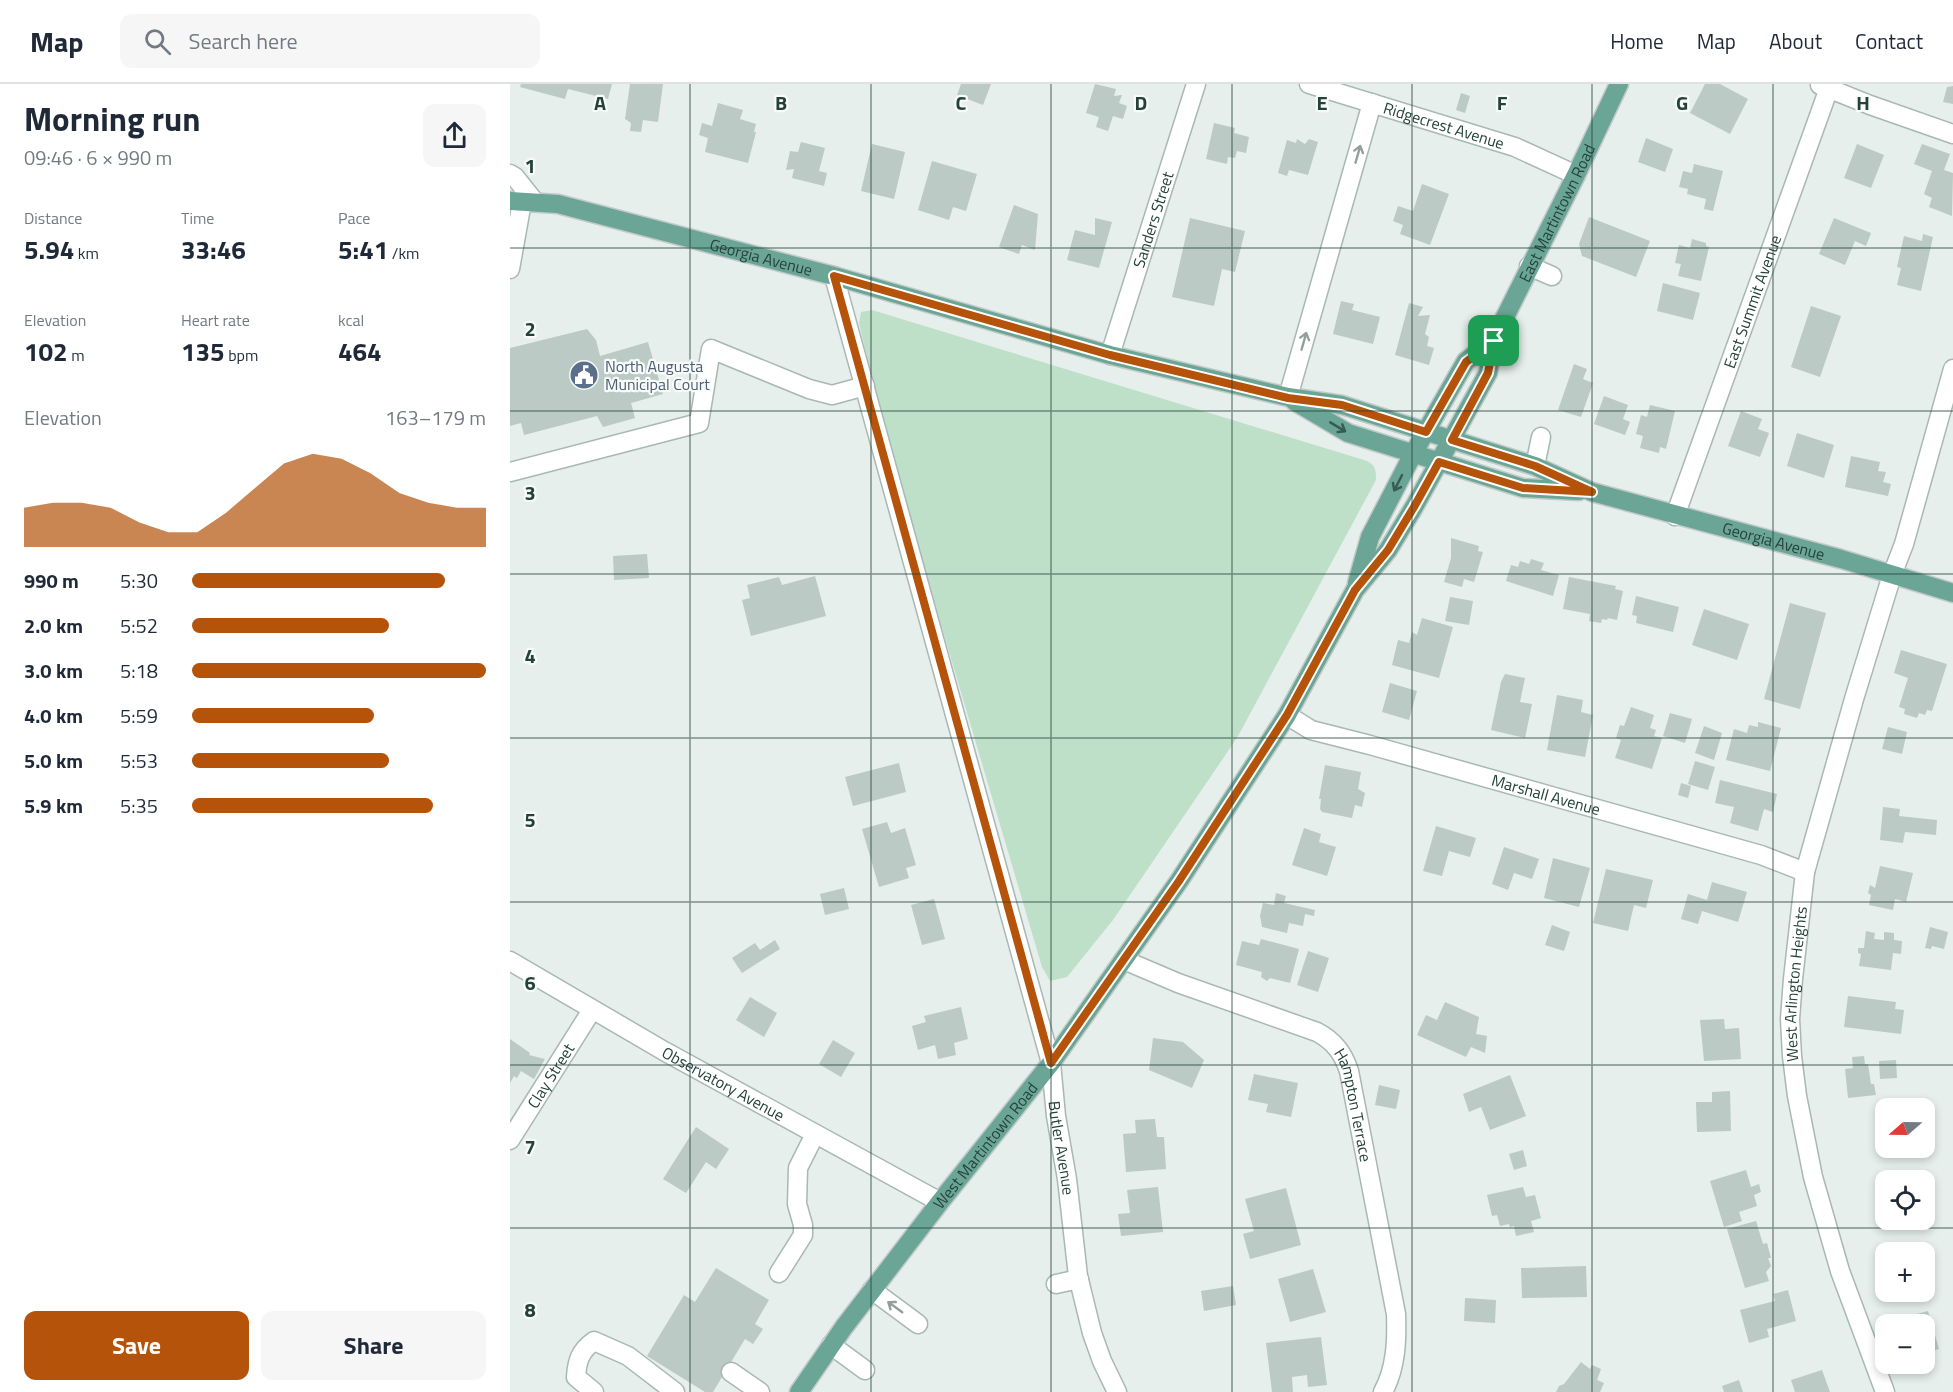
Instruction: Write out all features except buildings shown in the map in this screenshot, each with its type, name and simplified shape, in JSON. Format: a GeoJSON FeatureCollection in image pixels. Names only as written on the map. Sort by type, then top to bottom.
{"type":"FeatureCollection","features":[{"type":"Feature","properties":{"kind":"main road","name":"East Martintown Road"},"geometry":{"type":"LineString","coordinates":[[1439,462],[1488,373],[1494,341],[1619,84]]}},
{"type":"Feature","properties":{"kind":"main road","name":"Georgia Avenue"},"geometry":{"type":"LineString","coordinates":[[522,202],[558,204],[834,276],[1110,355],[1288,398],[1342,405],[1535,466],[1592,492],[1841,559],[1953,593]]}},
{"type":"Feature","properties":{"kind":"main road","name":"East Martintown Road"},"geometry":{"type":"LineString","coordinates":[[1426,432],[1466,362],[1494,341]]}},
{"type":"Feature","properties":{"kind":"main road","name":"Georgia Avenue"},"geometry":{"type":"LineString","coordinates":[[1288,398],[1348,434],[1523,488],[1592,492]]}},
{"type":"Feature","properties":{"kind":"main road","name":"West Martintown Road"},"geometry":{"type":"LineString","coordinates":[[1355,590],[1370,537],[1426,432]]}},
{"type":"Feature","properties":{"kind":"main road","name":"West Martintown Road"},"geometry":{"type":"LineString","coordinates":[[799,1392],[872,1290],[1051,1063],[1125,960],[1287,715],[1355,590],[1388,550],[1439,462]]}},
{"type":"Feature","properties":{"kind":"street","name":"Sanders Street"},"geometry":{"type":"LineString","coordinates":[[1110,355],[1196,84]]}},
{"type":"Feature","properties":{"kind":"street","name":"Ridgecrest Avenue"},"geometry":{"type":"LineString","coordinates":[[1309,84],[1515,147],[1576,175]]}},
{"type":"Feature","properties":{"kind":"street"},"geometry":{"type":"LineString","coordinates":[[1824,86],[1953,134]]}},
{"type":"Feature","properties":{"kind":"street","name":"East Summit Avenue"},"geometry":{"type":"LineString","coordinates":[[1675,516],[1824,86]]}},
{"type":"Feature","properties":{"kind":"street"},"geometry":{"type":"LineString","coordinates":[[1288,398],[1372,103]]}},
{"type":"Feature","properties":{"kind":"street"},"geometry":{"type":"LineString","coordinates":[[510,174],[515,177],[522,202],[510,269]]}},
{"type":"Feature","properties":{"kind":"street"},"geometry":{"type":"LineString","coordinates":[[1529,266],[1552,276]]}},
{"type":"Feature","properties":{"kind":"street","name":"Butler Avenue"},"geometry":{"type":"LineString","coordinates":[[834,276],[1051,1063],[1056,1116],[1067,1179],[1079,1279],[1092,1333],[1117,1392]]}},
{"type":"Feature","properties":{"kind":"street"},"geometry":{"type":"LineString","coordinates":[[510,472],[699,423],[711,349],[809,389],[832,395],[865,386]]}},
{"type":"Feature","properties":{"kind":"street","name":"West Arlington Heights"},"geometry":{"type":"LineString","coordinates":[[1885,1392],[1840,1271],[1812,1177],[1797,1096],[1790,1019],[1805,872],[1854,699],[1892,575],[1904,544],[1953,369]]}},
{"type":"Feature","properties":{"kind":"street"},"geometry":{"type":"LineString","coordinates":[[1535,466],[1541,437]]}},
{"type":"Feature","properties":{"kind":"street","name":"Marshall Avenue"},"geometry":{"type":"LineString","coordinates":[[1287,715],[1311,730],[1761,855],[1805,872]]}},
{"type":"Feature","properties":{"kind":"street","name":"Hampton Terrace"},"geometry":{"type":"LineString","coordinates":[[1125,960],[1178,983],[1317,1032],[1327,1037],[1342,1053],[1348,1071],[1396,1314],[1396,1352],[1383,1392]]}},
{"type":"Feature","properties":{"kind":"street","name":"Observatory Avenue"},"geometry":{"type":"LineString","coordinates":[[510,961],[664,1051],[940,1202]]}},
{"type":"Feature","properties":{"kind":"street","name":"Clay Street"},"geometry":{"type":"LineString","coordinates":[[510,1140],[592,1010]]}},
{"type":"Feature","properties":{"kind":"street"},"geometry":{"type":"LineString","coordinates":[[779,1273],[803,1235],[797,1204],[798,1168],[815,1134]]}},
{"type":"Feature","properties":{"kind":"street"},"geometry":{"type":"LineString","coordinates":[[1056,1284],[1079,1279]]}},
{"type":"Feature","properties":{"kind":"street"},"geometry":{"type":"LineString","coordinates":[[872,1290],[918,1324]]}},
{"type":"Feature","properties":{"kind":"street"},"geometry":{"type":"LineString","coordinates":[[594,1392],[576,1377],[576,1363],[584,1349],[594,1341],[628,1356],[675,1392]]}},
{"type":"Feature","properties":{"kind":"street"},"geometry":{"type":"LineString","coordinates":[[831,1346],[865,1370]]}},
{"type":"Feature","properties":{"kind":"street"},"geometry":{"type":"LineString","coordinates":[[733,1380],[760,1392]]}},
{"type":"Feature","properties":{"kind":"green space"},"geometry":{"type":"Polygon","coordinates":[[[872,310],[1364,460],[1371,463],[1375,469],[1376,480],[1237,738],[1113,920],[1067,977],[1050,981],[1042,967],[886,438],[859,323],[861,312],[872,310]]]}},
{"type":"Feature","properties":{"kind":"place","name":"North Augusta Municipal Court"},"geometry":{"type":"Point","coordinates":[584,375]}},
{"type":"Feature","properties":{"kind":"route"},"geometry":{"type":"LineString","coordinates":[[834,276],[1110,355],[1288,398],[1342,405],[1426,432],[1466,362],[1494,341],[1488,373],[1452,440],[1535,466],[1592,492],[1523,488],[1439,462],[1388,550],[1355,590],[1287,715],[1179,881],[1051,1063],[834,276]]}}]}
